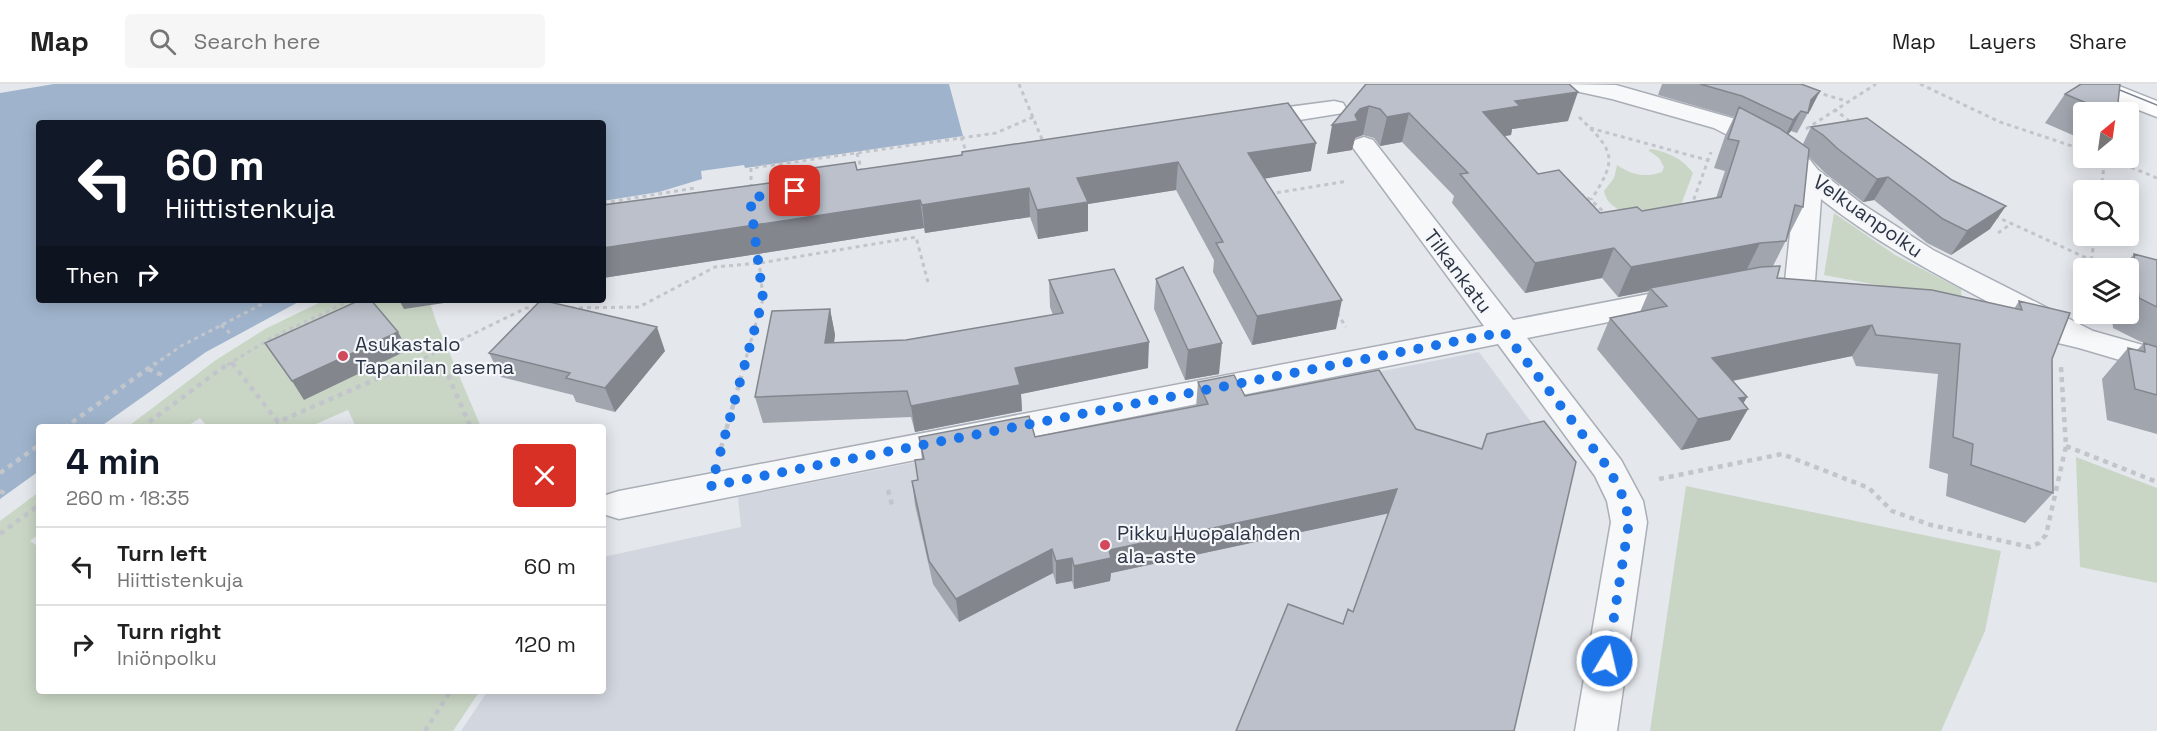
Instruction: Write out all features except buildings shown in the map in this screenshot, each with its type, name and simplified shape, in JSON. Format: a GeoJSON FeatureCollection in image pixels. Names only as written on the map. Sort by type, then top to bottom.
{"type":"FeatureCollection","features":[{"type":"Feature","properties":{"kind":"street","name":"Tilkankatu"},"geometry":{"type":"LineString","coordinates":[[1317,84],[1609,469],[1625,501],[1629,522],[1596,731]]}},
{"type":"Feature","properties":{"kind":"street","name":"Velkuanpolku"},"geometry":{"type":"LineString","coordinates":[[1575,84],[1616,92],[1723,123],[1775,149],[1801,166],[1809,176],[1852,210],[1923,256],[2082,338],[2157,360]]}},
{"type":"Feature","properties":{"kind":"street"},"geometry":{"type":"LineString","coordinates":[[2092,84],[2157,110]]}},
{"type":"Feature","properties":{"kind":"street"},"geometry":{"type":"LineString","coordinates":[[2132,84],[2157,94]]}},
{"type":"Feature","properties":{"kind":"street"},"geometry":{"type":"LineString","coordinates":[[1229,123],[1348,126]]}},
{"type":"Feature","properties":{"kind":"street"},"geometry":{"type":"LineString","coordinates":[[1800,281],[1809,176]]}},
{"type":"Feature","properties":{"kind":"street"},"geometry":{"type":"LineString","coordinates":[[1767,284],[1800,281],[1832,286]]}},
{"type":"Feature","properties":{"kind":"street"},"geometry":{"type":"LineString","coordinates":[[619,505],[1713,292]]}},
{"type":"Feature","properties":{"kind":"street"},"geometry":{"type":"LineString","coordinates":[[1978,315],[2082,338]]}},
{"type":"Feature","properties":{"kind":"path"},"geometry":{"type":"LineString","coordinates":[[1019,84],[1047,150]]}},
{"type":"Feature","properties":{"kind":"path"},"geometry":{"type":"LineString","coordinates":[[1775,149],[1876,84]]}},
{"type":"Feature","properties":{"kind":"path"},"geometry":{"type":"LineString","coordinates":[[1920,84],[1957,105],[1996,122],[2073,146]]}},
{"type":"Feature","properties":{"kind":"path"},"geometry":{"type":"LineString","coordinates":[[1813,91],[1847,101]]}},
{"type":"Feature","properties":{"kind":"path"},"geometry":{"type":"LineString","coordinates":[[1834,109],[1860,129]]}},
{"type":"Feature","properties":{"kind":"path"},"geometry":{"type":"LineString","coordinates":[[1575,113],[1590,128],[1606,152],[1610,165],[1591,200]]}},
{"type":"Feature","properties":{"kind":"path"},"geometry":{"type":"LineString","coordinates":[[750,198],[751,168],[996,132],[1033,117]]}},
{"type":"Feature","properties":{"kind":"path"},"geometry":{"type":"LineString","coordinates":[[1688,214],[1723,123]]}},
{"type":"Feature","properties":{"kind":"path"},"geometry":{"type":"LineString","coordinates":[[1590,128],[1707,160]]}},
{"type":"Feature","properties":{"kind":"path"},"geometry":{"type":"LineString","coordinates":[[961,137],[970,162]]}},
{"type":"Feature","properties":{"kind":"path"},"geometry":{"type":"LineString","coordinates":[[857,153],[864,180]]}},
{"type":"Feature","properties":{"kind":"path"},"geometry":{"type":"LineString","coordinates":[[2132,168],[2157,178]]}},
{"type":"Feature","properties":{"kind":"path"},"geometry":{"type":"LineString","coordinates":[[1263,195],[1353,180]]}},
{"type":"Feature","properties":{"kind":"path"},"geometry":{"type":"LineString","coordinates":[[606,203],[695,188]]}},
{"type":"Feature","properties":{"kind":"path"},"geometry":{"type":"LineString","coordinates":[[1570,189],[1591,200],[1613,220]]}},
{"type":"Feature","properties":{"kind":"path"},"geometry":{"type":"LineString","coordinates":[[1993,215],[2087,258]]}},
{"type":"Feature","properties":{"kind":"path"},"geometry":{"type":"LineString","coordinates":[[1998,233],[2012,223]]}},
{"type":"Feature","properties":{"kind":"path"},"geometry":{"type":"LineString","coordinates":[[560,308],[639,307],[715,267],[760,263],[916,237],[929,286]]}},
{"type":"Feature","properties":{"kind":"path"},"geometry":{"type":"LineString","coordinates":[[711,486],[763,299],[757,241]]}},
{"type":"Feature","properties":{"kind":"path"},"geometry":{"type":"LineString","coordinates":[[70,424],[181,346],[264,303]]}},
{"type":"Feature","properties":{"kind":"path"},"geometry":{"type":"LineString","coordinates":[[147,424],[231,363],[275,336],[345,303]]}},
{"type":"Feature","properties":{"kind":"path"},"geometry":{"type":"LineString","coordinates":[[1333,306],[1365,359]]}},
{"type":"Feature","properties":{"kind":"path"},"geometry":{"type":"LineString","coordinates":[[231,363],[278,422],[437,353],[526,308],[549,308]]}},
{"type":"Feature","properties":{"kind":"path"},"geometry":{"type":"LineString","coordinates":[[220,326],[232,335]]}},
{"type":"Feature","properties":{"kind":"path"},"geometry":{"type":"LineString","coordinates":[[1652,481],[1782,454],[1869,488],[1892,511],[1931,525],[2030,548],[2040,543],[2046,535],[2066,446],[2061,365],[2082,338]]}},
{"type":"Feature","properties":{"kind":"path"},"geometry":{"type":"LineString","coordinates":[[444,366],[469,424]]}},
{"type":"Feature","properties":{"kind":"path"},"geometry":{"type":"LineString","coordinates":[[148,369],[164,376]]}},
{"type":"Feature","properties":{"kind":"path"},"geometry":{"type":"LineString","coordinates":[[2066,446],[2157,482]]}},
{"type":"Feature","properties":{"kind":"path"},"geometry":{"type":"LineString","coordinates":[[0,473],[36,447]]}},
{"type":"Feature","properties":{"kind":"path"},"geometry":{"type":"LineString","coordinates":[[0,491],[6,494]]}},
{"type":"Feature","properties":{"kind":"path"},"geometry":{"type":"LineString","coordinates":[[0,534],[36,507]]}},
{"type":"Feature","properties":{"kind":"path"},"geometry":{"type":"LineString","coordinates":[[425,731],[449,694]]}},
{"type":"Feature","properties":{"kind":"shaded area","name":"Pikku Huopalahden ala-aste"},"geometry":{"type":"Polygon","coordinates":[[[1479,352],[1569,473],[1508,731],[461,731],[486,694],[606,694],[606,556],[741,527],[738,497],[1479,352]]]}},
{"type":"Feature","properties":{"kind":"green space"},"geometry":{"type":"Polygon","coordinates":[[[1652,149],[1675,157],[1693,173],[1678,213],[1634,213],[1615,207],[1608,201],[1604,191],[1614,178],[1617,165],[1639,174],[1650,175],[1662,172],[1664,167],[1659,158],[1648,150],[1652,149]]]}},
{"type":"Feature","properties":{"kind":"green space"},"geometry":{"type":"Polygon","coordinates":[[[1834,213],[1895,255],[1961,289],[1962,301],[1824,275],[1834,213]]]}},
{"type":"Feature","properties":{"kind":"green space"},"geometry":{"type":"Polygon","coordinates":[[[319,303],[430,303],[480,424],[355,424],[348,410],[316,424],[205,424],[200,418],[191,424],[131,424],[216,360],[265,329],[319,303]]]}},
{"type":"Feature","properties":{"kind":"green space"},"geometry":{"type":"Polygon","coordinates":[[[2076,457],[2157,488],[2157,583],[2080,567],[2076,457]]]}},
{"type":"Feature","properties":{"kind":"green space"},"geometry":{"type":"Polygon","coordinates":[[[1686,486],[2001,551],[1985,631],[1941,731],[1650,731],[1686,486]]]}},
{"type":"Feature","properties":{"kind":"green space"},"geometry":{"type":"Polygon","coordinates":[[[36,494],[36,536],[30,541],[36,545],[36,694],[478,694],[453,731],[0,731],[0,521],[36,494]]]}},
{"type":"Feature","properties":{"kind":"water"},"geometry":{"type":"Polygon","coordinates":[[[54,84],[949,84],[963,136],[745,168],[744,165],[701,171],[702,179],[659,192],[606,201],[606,120],[36,120],[36,303],[296,303],[206,352],[104,424],[36,424],[36,473],[0,499],[0,93],[54,84]]]}},
{"type":"Feature","properties":{"kind":"tram line"},"geometry":{"type":"LineString","coordinates":[[2105,84],[2157,105]]}},
{"type":"Feature","properties":{"kind":"place","name":"Asukastalo Tapanilan asema"},"geometry":{"type":"Point","coordinates":[343,356]}},
{"type":"Feature","properties":{"kind":"place","name":"Pikku Huopalahden ala-aste"},"geometry":{"type":"Point","coordinates":[1105,545]}},
{"type":"Feature","properties":{"kind":"route"},"geometry":{"type":"LineString","coordinates":[[795,191],[750,198],[763,299],[711,486],[1504,332],[1609,469],[1625,501],[1629,522],[1607,661]]}}]}
